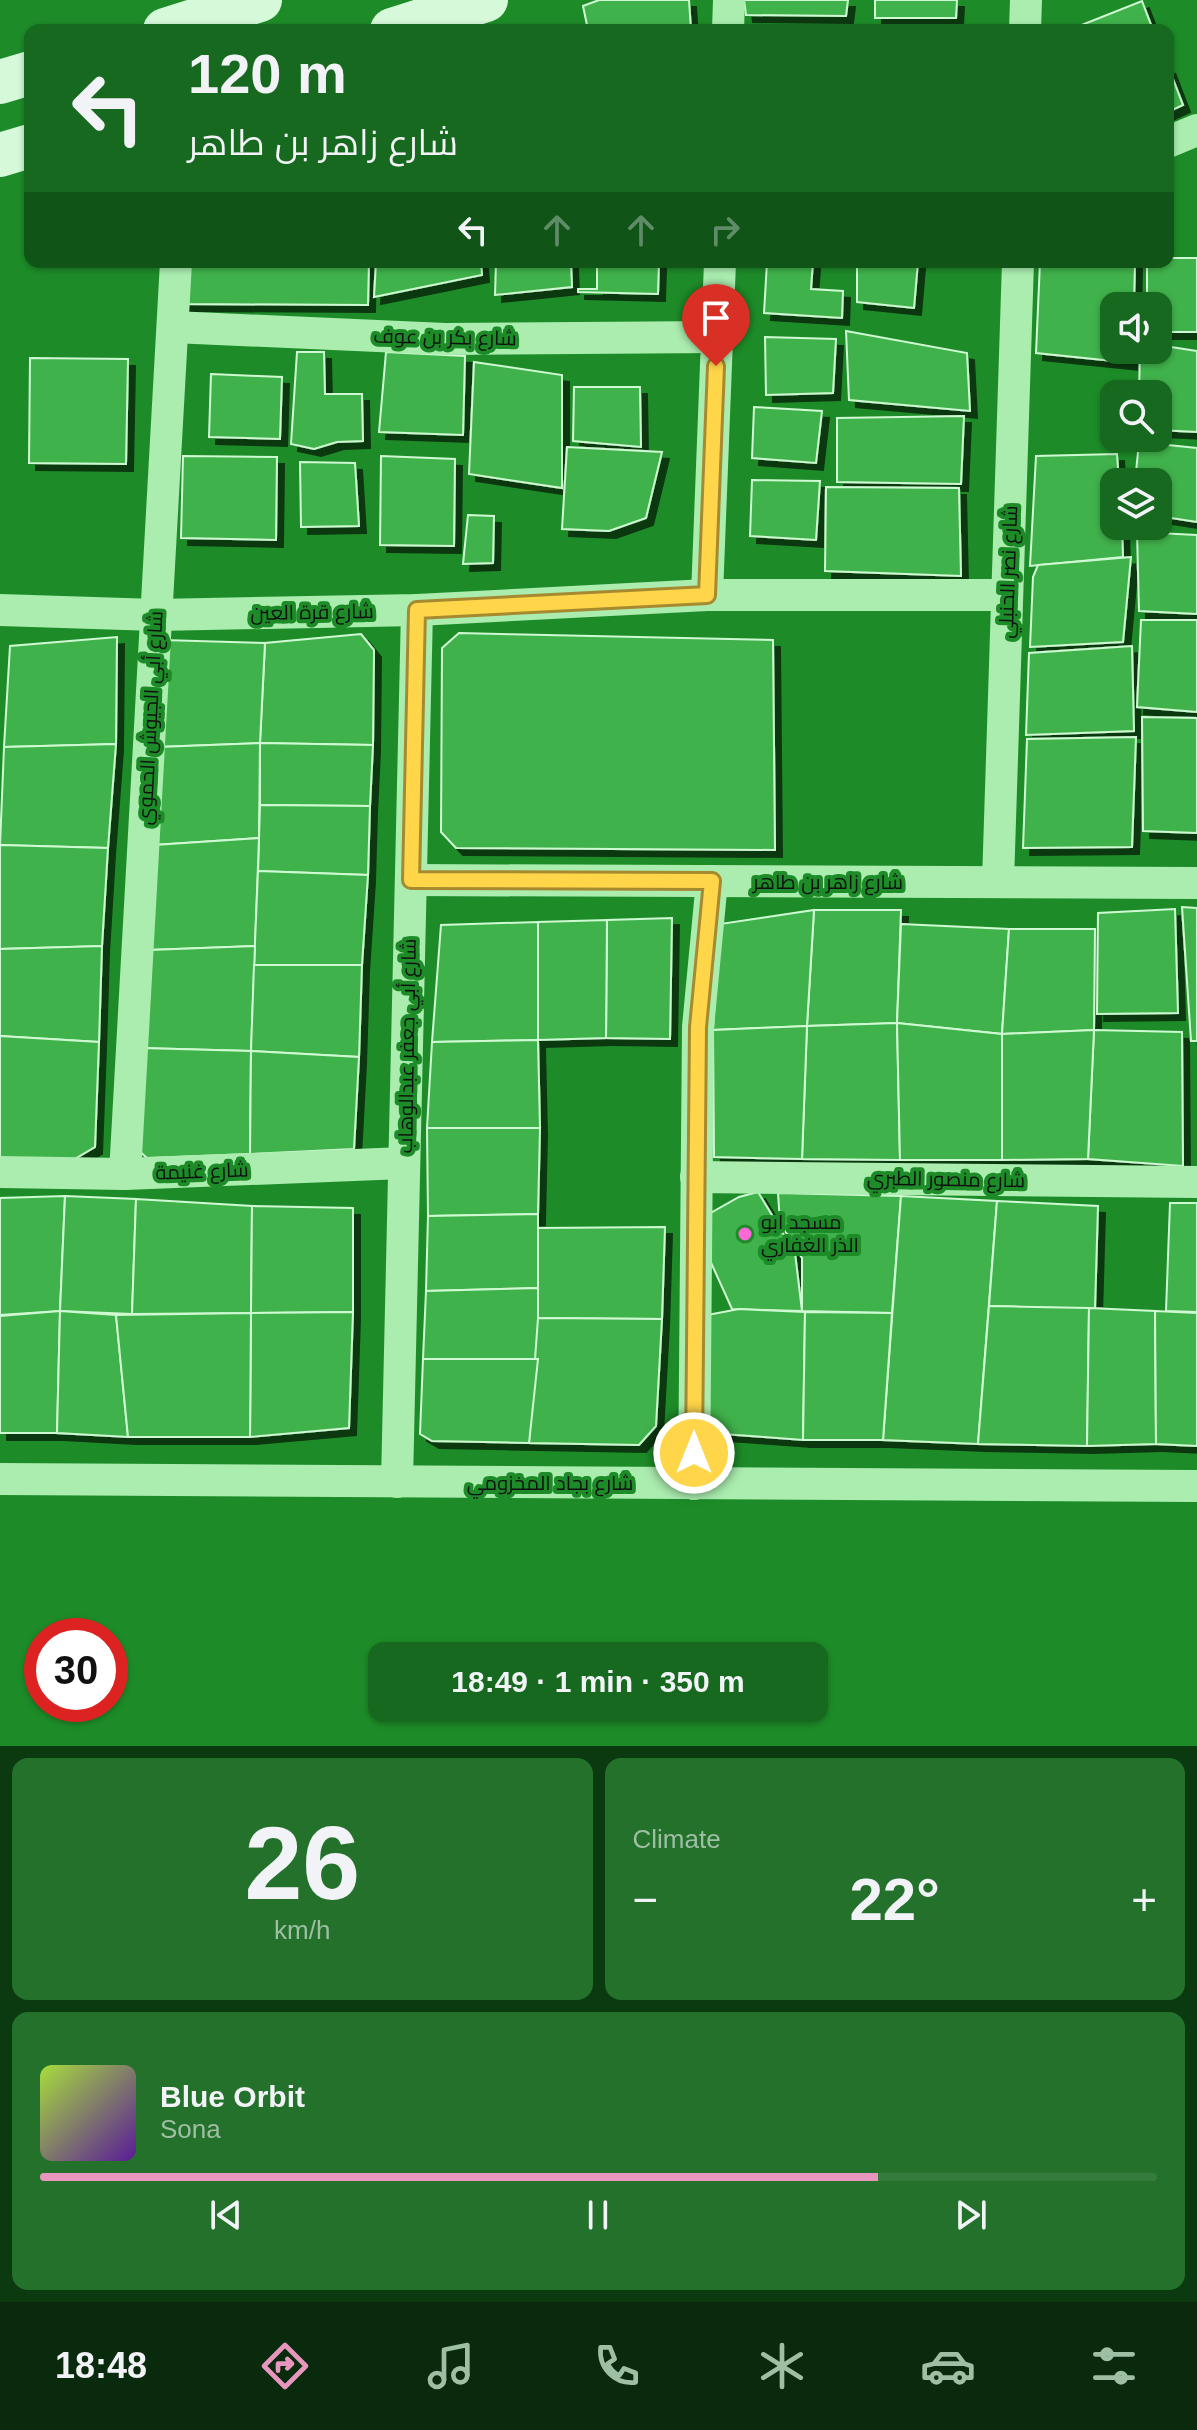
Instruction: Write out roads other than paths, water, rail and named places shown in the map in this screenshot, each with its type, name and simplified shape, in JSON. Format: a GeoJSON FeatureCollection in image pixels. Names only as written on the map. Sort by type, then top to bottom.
{"type":"FeatureCollection","features":[{"type":"Feature","properties":{"kind":"street"},"geometry":{"type":"LineString","coordinates":[[184,24],[260,0]]}},
{"type":"Feature","properties":{"kind":"street"},"geometry":{"type":"LineString","coordinates":[[411,24],[486,0]]}},
{"type":"Feature","properties":{"kind":"street"},"geometry":{"type":"LineString","coordinates":[[728,24],[729,0]]}},
{"type":"Feature","properties":{"kind":"street"},"geometry":{"type":"LineString","coordinates":[[1025,24],[1026,0]]}},
{"type":"Feature","properties":{"kind":"street"},"geometry":{"type":"LineString","coordinates":[[0,82],[24,75]]}},
{"type":"Feature","properties":{"kind":"street"},"geometry":{"type":"LineString","coordinates":[[1174,140],[1197,130]]}},
{"type":"Feature","properties":{"kind":"street"},"geometry":{"type":"LineString","coordinates":[[0,155],[24,148]]}},
{"type":"Feature","properties":{"kind":"street","name":"شارع أبي الجيوش الحموي"},"geometry":{"type":"LineString","coordinates":[[125,1174],[176,268]]}},
{"type":"Feature","properties":{"kind":"street"},"geometry":{"type":"LineString","coordinates":[[707,595],[720,268]]}},
{"type":"Feature","properties":{"kind":"street","name":"شارع نصر الحنبلي"},"geometry":{"type":"LineString","coordinates":[[998,882],[1018,268]]}},
{"type":"Feature","properties":{"kind":"street","name":"شارع بكر بن عوف"},"geometry":{"type":"LineString","coordinates":[[173,327],[445,339],[717,337]]}},
{"type":"Feature","properties":{"kind":"street","name":"شارع قرة العين"},"geometry":{"type":"LineString","coordinates":[[0,610],[156,615],[417,610],[707,595],[1007,595]]}},
{"type":"Feature","properties":{"kind":"street","name":"شارع أبي جعفر عبدالوهاب"},"geometry":{"type":"LineString","coordinates":[[397,1482],[417,610]]}},
{"type":"Feature","properties":{"kind":"street","name":"شارع زاهر بن طاهر"},"geometry":{"type":"LineString","coordinates":[[411,880],[1197,883]]}},
{"type":"Feature","properties":{"kind":"street"},"geometry":{"type":"LineString","coordinates":[[694,1484],[698,1027],[712,881]]}},
{"type":"Feature","properties":{"kind":"street","name":"شارع غنيمة"},"geometry":{"type":"LineString","coordinates":[[0,1172],[125,1174],[404,1163]]}},
{"type":"Feature","properties":{"kind":"street","name":"شارع منصور الطبري"},"geometry":{"type":"LineString","coordinates":[[696,1177],[1197,1182]]}},
{"type":"Feature","properties":{"kind":"street","name":"شارع بجاد المخزومي"},"geometry":{"type":"LineString","coordinates":[[0,1479],[1197,1486]]}},
{"type":"Feature","properties":{"kind":"place","name":"مسجد ابو الذر الغفاري"},"geometry":{"type":"Point","coordinates":[745,1234]}}]}
